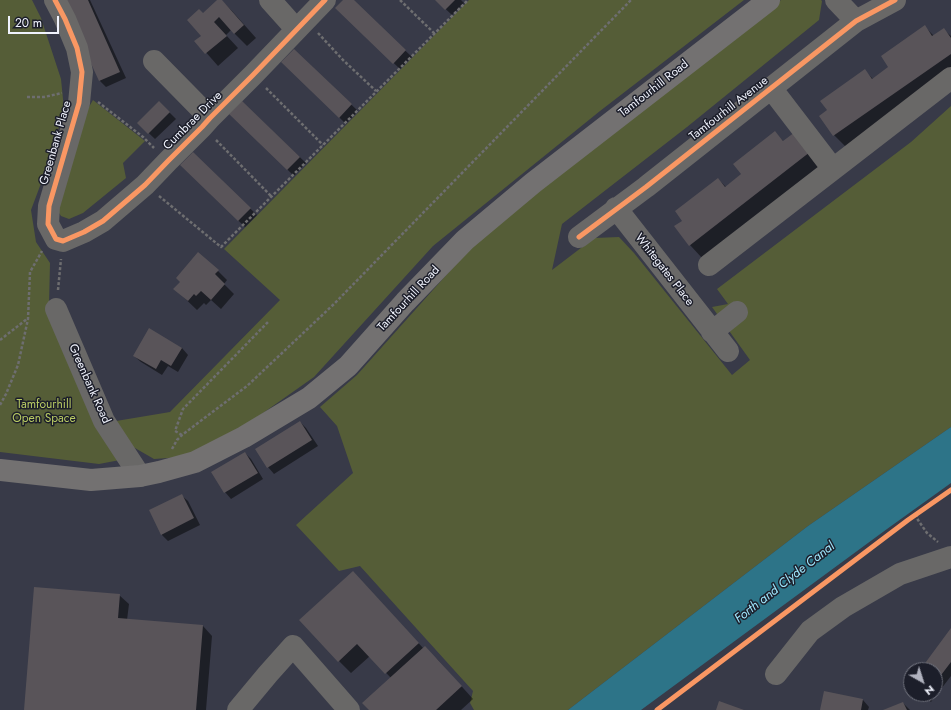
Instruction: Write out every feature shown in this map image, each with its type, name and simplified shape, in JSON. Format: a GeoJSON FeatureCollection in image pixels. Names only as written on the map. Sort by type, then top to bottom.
{"type":"FeatureCollection","features":[{"type":"Feature","properties":{"kind":"main road","name":"Tamfourhill Road"},"geometry":{"type":"LineString","coordinates":[[0,470],[91,480],[149,474],[195,462],[244,437],[309,398],[348,366],[405,302],[465,240],[533,183],[769,0]]}},
{"type":"Feature","properties":{"kind":"street","name":"Greenbank Place"},"geometry":{"type":"LineString","coordinates":[[55,0],[77,48],[82,72],[79,103],[49,206],[48,224],[59,240]]}},
{"type":"Feature","properties":{"kind":"street"},"geometry":{"type":"LineString","coordinates":[[270,0],[301,25]]}},
{"type":"Feature","properties":{"kind":"street","name":"Cumbrae Drive"},"geometry":{"type":"LineString","coordinates":[[59,240],[84,232],[103,221],[145,185],[325,0]]}},
{"type":"Feature","properties":{"kind":"street"},"geometry":{"type":"LineString","coordinates":[[836,0],[856,21]]}},
{"type":"Feature","properties":{"kind":"street","name":"Tamfourhill Avenue"},"geometry":{"type":"LineString","coordinates":[[578,237],[646,187],[856,21],[895,0]]}},
{"type":"Feature","properties":{"kind":"street"},"geometry":{"type":"LineString","coordinates":[[154,61],[206,122]]}},
{"type":"Feature","properties":{"kind":"street"},"geometry":{"type":"LineString","coordinates":[[709,265],[951,78]]}},
{"type":"Feature","properties":{"kind":"street"},"geometry":{"type":"LineString","coordinates":[[771,88],[833,169]]}},
{"type":"Feature","properties":{"kind":"street","name":"Whitegates Place"},"geometry":{"type":"LineString","coordinates":[[616,208],[728,352]]}},
{"type":"Feature","properties":{"kind":"street","name":"Greenbank Road"},"geometry":{"type":"LineString","coordinates":[[56,309],[104,421],[149,474]]}},
{"type":"Feature","properties":{"kind":"street"},"geometry":{"type":"LineString","coordinates":[[712,332],[737,312]]}},
{"type":"Feature","properties":{"kind":"street"},"geometry":{"type":"LineString","coordinates":[[776,674],[810,632],[843,607],[945,550]]}},
{"type":"Feature","properties":{"kind":"street"},"geometry":{"type":"LineString","coordinates":[[238,710],[293,646],[349,710]]}},
{"type":"Feature","properties":{"kind":"path"},"geometry":{"type":"LineString","coordinates":[[400,0],[434,34]]}},
{"type":"Feature","properties":{"kind":"path"},"geometry":{"type":"LineString","coordinates":[[145,185],[221,248],[468,0]]}},
{"type":"Feature","properties":{"kind":"path"},"geometry":{"type":"LineString","coordinates":[[149,474],[182,435],[247,386],[334,304],[631,0]]}},
{"type":"Feature","properties":{"kind":"path"},"geometry":{"type":"LineString","coordinates":[[301,25],[343,60],[376,91]]}},
{"type":"Feature","properties":{"kind":"path"},"geometry":{"type":"LineString","coordinates":[[253,75],[323,145]]}},
{"type":"Feature","properties":{"kind":"path"},"geometry":{"type":"LineString","coordinates":[[27,97],[44,97],[80,88],[143,138],[168,161]]}},
{"type":"Feature","properties":{"kind":"path"},"geometry":{"type":"LineString","coordinates":[[206,122],[272,196]]}},
{"type":"Feature","properties":{"kind":"path"},"geometry":{"type":"LineString","coordinates":[[0,405],[18,365],[28,319],[30,272],[44,247],[59,240],[56,309]]}},
{"type":"Feature","properties":{"kind":"path"},"geometry":{"type":"LineString","coordinates":[[0,340],[28,319]]}},
{"type":"Feature","properties":{"kind":"path"},"geometry":{"type":"LineString","coordinates":[[182,435],[175,431],[183,409],[269,321]]}},
{"type":"Feature","properties":{"kind":"path"},"geometry":{"type":"LineString","coordinates":[[916,514],[918,520],[927,533],[945,550]]}},
{"type":"Feature","properties":{"kind":"green space","name":"Tamfourhill Open Space"},"geometry":{"type":"Polygon","coordinates":[[[0,0],[32,0],[41,18],[61,79],[64,109],[49,162],[31,210],[36,242],[50,263],[49,306],[120,460],[99,464],[0,452],[0,0]]]}},
{"type":"Feature","properties":{"kind":"green space"},"geometry":{"type":"Polygon","coordinates":[[[469,0],[744,0],[600,111],[433,246],[314,377],[229,437],[182,457],[154,459],[128,444],[110,422],[170,412],[280,300],[224,249],[469,0]]]}},
{"type":"Feature","properties":{"kind":"green space"},"geometry":{"type":"Polygon","coordinates":[[[781,0],[821,0],[819,20],[687,127],[562,224],[552,270],[594,238],[619,237],[634,253],[732,375],[750,360],[712,307],[728,304],[717,289],[911,142],[951,106],[951,427],[808,526],[568,710],[474,710],[470,703],[473,691],[360,566],[339,571],[296,525],[353,473],[337,426],[320,407],[357,375],[474,244],[605,136],[781,0]]]}},
{"type":"Feature","properties":{"kind":"green space"},"geometry":{"type":"Polygon","coordinates":[[[93,100],[145,141],[123,163],[126,178],[83,213],[69,219],[61,216],[56,208],[78,126],[93,100]]]}},
{"type":"Feature","properties":{"kind":"water","name":"Forth and Clyde Canal"},"geometry":{"type":"Polygon","coordinates":[[[951,427],[951,483],[641,710],[568,710],[808,526],[951,427]]]}},
{"type":"Feature","properties":{"kind":"building"},"geometry":{"type":"Polygon","coordinates":[[[62,0],[88,0],[120,72],[99,81],[62,0]]]}},
{"type":"Feature","properties":{"kind":"building"},"geometry":{"type":"Polygon","coordinates":[[[217,0],[222,0],[244,25],[234,34],[219,17],[214,22],[227,36],[205,54],[194,41],[201,36],[187,20],[199,9],[203,13],[217,0]]]}},
{"type":"Feature","properties":{"kind":"building"},"geometry":{"type":"Polygon","coordinates":[[[343,0],[354,0],[406,50],[393,64],[335,8],[343,0]]]}},
{"type":"Feature","properties":{"kind":"building"},"geometry":{"type":"Polygon","coordinates":[[[435,0],[455,0],[445,10],[435,0]]]}},
{"type":"Feature","properties":{"kind":"building"},"geometry":{"type":"Polygon","coordinates":[[[925,25],[932,36],[944,28],[951,38],[951,54],[833,136],[819,116],[827,110],[820,101],[865,69],[872,79],[888,67],[881,56],[925,25]]]}},
{"type":"Feature","properties":{"kind":"building"},"geometry":{"type":"Polygon","coordinates":[[[294,49],[352,104],[339,118],[281,62],[294,49]]]}},
{"type":"Feature","properties":{"kind":"building"},"geometry":{"type":"Polygon","coordinates":[[[159,101],[170,112],[148,134],[137,123],[159,101]]]}},
{"type":"Feature","properties":{"kind":"building"},"geometry":{"type":"Polygon","coordinates":[[[242,101],[300,157],[287,170],[229,114],[242,101]]]}},
{"type":"Feature","properties":{"kind":"building"},"geometry":{"type":"Polygon","coordinates":[[[775,131],[783,141],[795,132],[810,152],[689,246],[674,226],[682,221],[675,211],[718,178],[725,187],[741,174],[733,164],[775,131]]]}},
{"type":"Feature","properties":{"kind":"building"},"geometry":{"type":"Polygon","coordinates":[[[193,152],[251,208],[238,221],[180,165],[193,152]]]}},
{"type":"Feature","properties":{"kind":"building"},"geometry":{"type":"Polygon","coordinates":[[[198,252],[219,270],[215,274],[225,284],[211,300],[201,291],[196,296],[194,294],[188,301],[173,289],[180,282],[176,278],[198,252]]]}},
{"type":"Feature","properties":{"kind":"building"},"geometry":{"type":"Polygon","coordinates":[[[149,328],[182,348],[171,366],[161,360],[156,369],[133,356],[149,328]]]}},
{"type":"Feature","properties":{"kind":"building"},"geometry":{"type":"Polygon","coordinates":[[[300,421],[312,440],[267,468],[255,449],[300,421]]]}},
{"type":"Feature","properties":{"kind":"building"},"geometry":{"type":"Polygon","coordinates":[[[245,452],[258,473],[224,493],[211,472],[245,452]]]}},
{"type":"Feature","properties":{"kind":"building"},"geometry":{"type":"Polygon","coordinates":[[[182,494],[194,518],[161,535],[149,510],[182,494]]]}},
{"type":"Feature","properties":{"kind":"building"},"geometry":{"type":"Polygon","coordinates":[[[353,571],[419,643],[385,674],[357,644],[338,662],[299,620],[353,571]]]}},
{"type":"Feature","properties":{"kind":"building"},"geometry":{"type":"Polygon","coordinates":[[[34,587],[120,594],[118,618],[203,625],[196,710],[24,710],[34,587]]]}},
{"type":"Feature","properties":{"kind":"building"},"geometry":{"type":"Polygon","coordinates":[[[951,628],[951,662],[943,672],[943,662],[926,662],[951,628]]]}},
{"type":"Feature","properties":{"kind":"building"},"geometry":{"type":"Polygon","coordinates":[[[425,646],[462,686],[436,710],[369,710],[362,703],[425,646]]]}},
{"type":"Feature","properties":{"kind":"building"},"geometry":{"type":"Polygon","coordinates":[[[824,691],[863,699],[861,710],[820,710],[824,691]]]}},
{"type":"Feature","properties":{"kind":"building"},"geometry":{"type":"Polygon","coordinates":[[[719,701],[744,710],[716,710],[719,701]]]}},
{"type":"Feature","properties":{"kind":"building"},"geometry":{"type":"Polygon","coordinates":[[[903,702],[907,710],[883,710],[903,702]]]}},
{"type":"Feature","properties":{"kind":"cycle path"},"geometry":{"type":"LineString","coordinates":[[55,0],[77,48],[82,72],[79,103],[49,206],[48,224],[56,239],[63,241],[84,232],[103,221],[145,185],[325,0]]}},
{"type":"Feature","properties":{"kind":"cycle path"},"geometry":{"type":"LineString","coordinates":[[579,237],[646,187],[856,21],[895,0]]}},
{"type":"Feature","properties":{"kind":"cycle path"},"geometry":{"type":"LineString","coordinates":[[657,710],[908,520],[951,490]]}}]}
